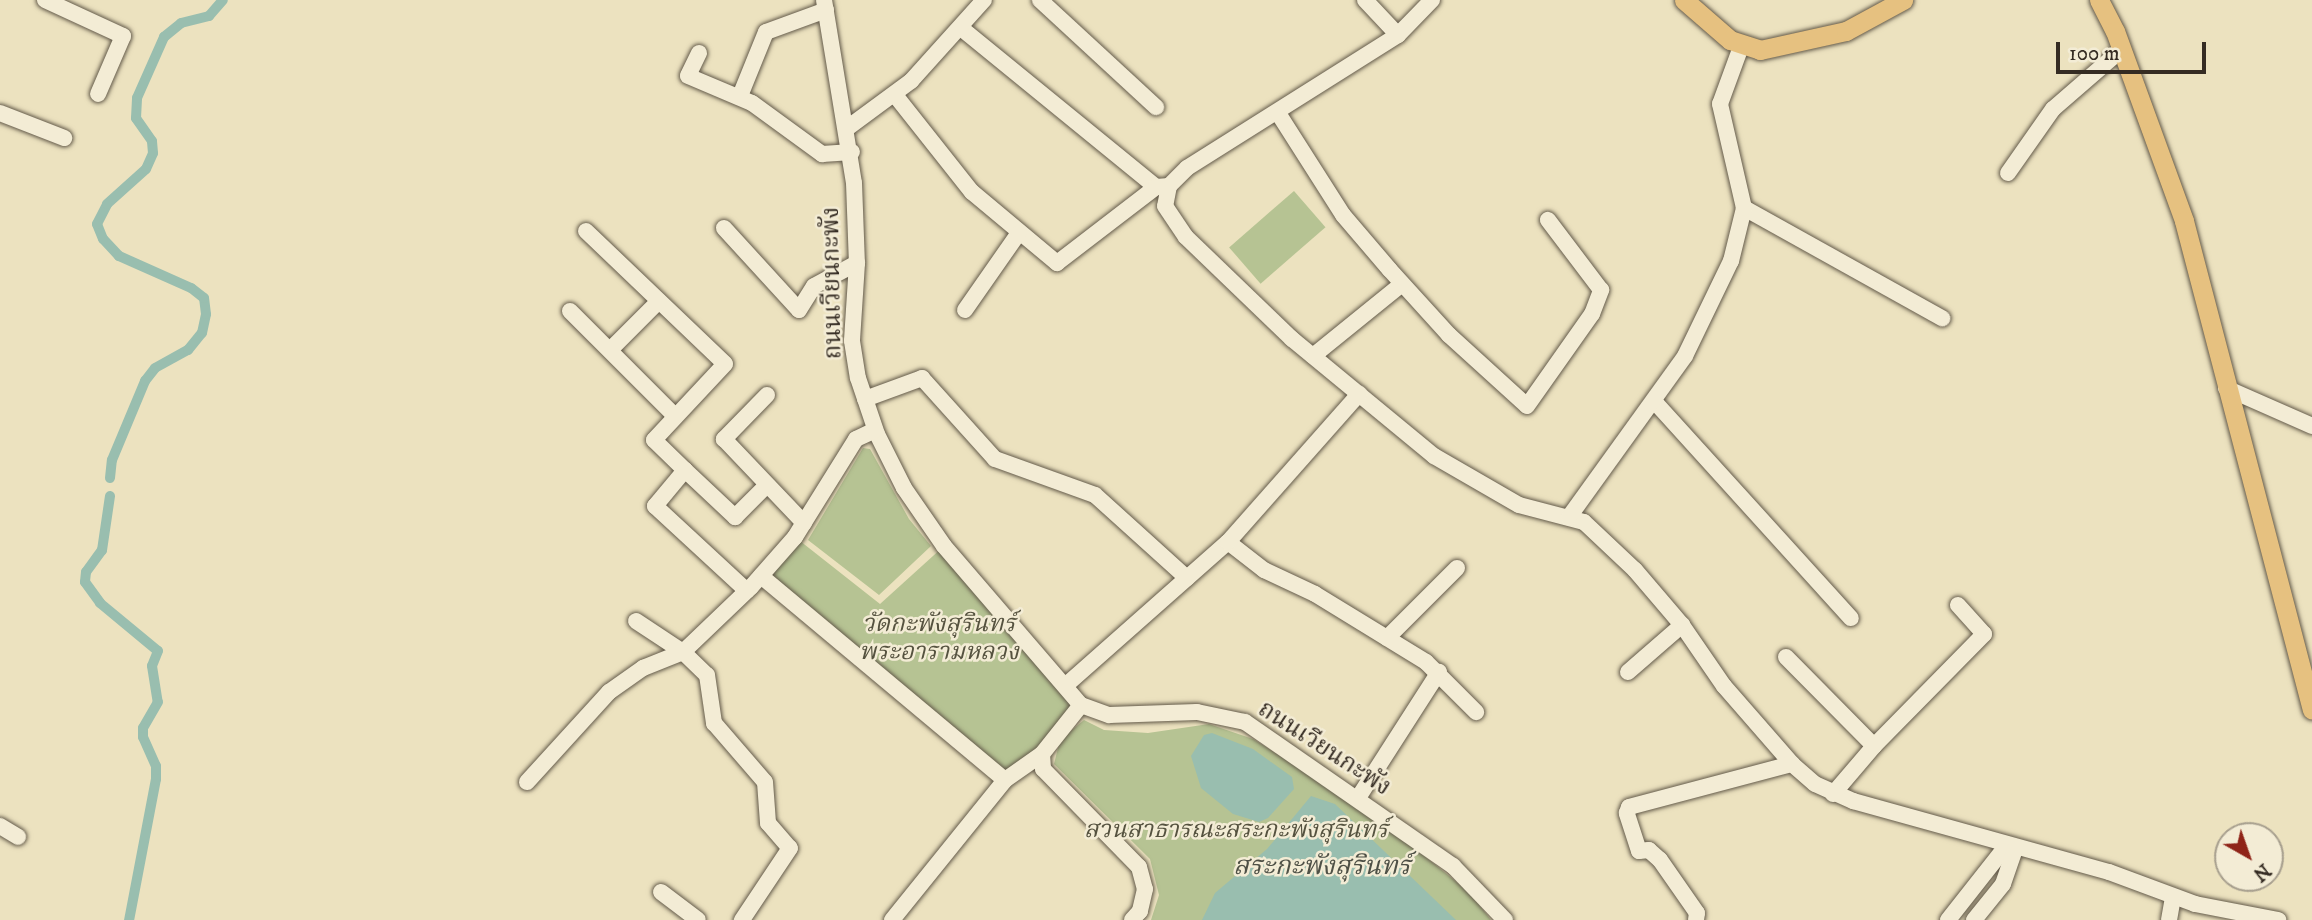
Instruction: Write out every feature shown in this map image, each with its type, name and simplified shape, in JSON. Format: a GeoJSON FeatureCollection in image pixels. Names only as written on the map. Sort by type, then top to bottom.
{"type":"FeatureCollection","features":[{"type":"Feature","properties":{"kind":"main road"},"geometry":{"type":"LineString","coordinates":[[1684,0],[1710,25],[1742,44],[1760,50],[1846,31],[1903,0]]}},
{"type":"Feature","properties":{"kind":"main road"},"geometry":{"type":"LineString","coordinates":[[2099,0],[2118,40],[2184,221],[2312,710]]}},
{"type":"Feature","properties":{"kind":"main road"},"geometry":{"type":"LineString","coordinates":[[2113,0],[2118,40]]}},
{"type":"Feature","properties":{"kind":"street"},"geometry":{"type":"LineString","coordinates":[[44,0],[123,36],[98,94]]}},
{"type":"Feature","properties":{"kind":"street"},"geometry":{"type":"LineString","coordinates":[[846,129],[895,94],[961,28],[984,0]]}},
{"type":"Feature","properties":{"kind":"street"},"geometry":{"type":"LineString","coordinates":[[1040,0],[1156,107]]}},
{"type":"Feature","properties":{"kind":"street"},"geometry":{"type":"LineString","coordinates":[[1366,0],[1398,36]]}},
{"type":"Feature","properties":{"kind":"street"},"geometry":{"type":"LineString","coordinates":[[895,94],[972,192],[1018,234],[1057,263],[1187,169],[1398,36],[1432,0]]}},
{"type":"Feature","properties":{"kind":"street"},"geometry":{"type":"LineString","coordinates":[[740,96],[766,32],[825,5]]}},
{"type":"Feature","properties":{"kind":"street","name":"ถนนเวียนกะพัง"},"geometry":{"type":"LineString","coordinates":[[825,5],[852,152],[857,263],[852,341],[875,430],[904,488],[944,546],[1081,705],[1109,715],[1197,712],[1245,722],[1358,798],[1452,866],[1505,920]]}},
{"type":"Feature","properties":{"kind":"street"},"geometry":{"type":"LineString","coordinates":[[961,28],[1162,186],[1165,206],[1186,237],[1313,356],[1434,456],[1480,485],[1519,505],[1584,522],[1635,570],[1682,625],[1724,686],[1792,764],[1833,794],[2109,872],[2173,897],[2278,920]]}},
{"type":"Feature","properties":{"kind":"street"},"geometry":{"type":"LineString","coordinates":[[2008,173],[2053,109],[2118,40]]}},
{"type":"Feature","properties":{"kind":"street"},"geometry":{"type":"LineString","coordinates":[[1569,517],[1654,401],[1712,305],[1731,261],[1744,208],[1720,104],[1742,44]]}},
{"type":"Feature","properties":{"kind":"street"},"geometry":{"type":"LineString","coordinates":[[699,53],[688,76],[716,91],[740,96],[822,153],[852,152]]}},
{"type":"Feature","properties":{"kind":"street"},"geometry":{"type":"LineString","coordinates":[[0,113],[64,138]]}},
{"type":"Feature","properties":{"kind":"street"},"geometry":{"type":"LineString","coordinates":[[1278,113],[1343,215],[1450,335],[1527,406],[1592,314],[1601,290],[1548,220]]}},
{"type":"Feature","properties":{"kind":"street"},"geometry":{"type":"LineString","coordinates":[[1744,208],[1942,318]]}},
{"type":"Feature","properties":{"kind":"street"},"geometry":{"type":"LineString","coordinates":[[724,228],[799,310],[814,286],[857,263]]}},
{"type":"Feature","properties":{"kind":"street"},"geometry":{"type":"LineString","coordinates":[[586,231],[725,364],[654,440],[735,517],[767,485]]}},
{"type":"Feature","properties":{"kind":"street"},"geometry":{"type":"LineString","coordinates":[[965,310],[1018,234]]}},
{"type":"Feature","properties":{"kind":"street"},"geometry":{"type":"LineString","coordinates":[[1313,356],[1402,284]]}},
{"type":"Feature","properties":{"kind":"street"},"geometry":{"type":"LineString","coordinates":[[610,350],[659,300]]}},
{"type":"Feature","properties":{"kind":"street"},"geometry":{"type":"LineString","coordinates":[[570,311],[675,416]]}},
{"type":"Feature","properties":{"kind":"street"},"geometry":{"type":"LineString","coordinates":[[865,399],[922,379],[995,459],[1095,495],[1187,578]]}},
{"type":"Feature","properties":{"kind":"street"},"geometry":{"type":"LineString","coordinates":[[2226,388],[2312,426]]}},
{"type":"Feature","properties":{"kind":"street"},"geometry":{"type":"LineString","coordinates":[[1065,686],[1228,542],[1359,394]]}},
{"type":"Feature","properties":{"kind":"street"},"geometry":{"type":"LineString","coordinates":[[767,395],[724,439],[804,523]]}},
{"type":"Feature","properties":{"kind":"street"},"geometry":{"type":"LineString","coordinates":[[1654,401],[1851,618]]}},
{"type":"Feature","properties":{"kind":"street"},"geometry":{"type":"LineString","coordinates":[[527,782],[609,692],[643,668],[683,652],[747,591],[804,523],[856,439],[875,430]]}},
{"type":"Feature","properties":{"kind":"street"},"geometry":{"type":"LineString","coordinates":[[685,470],[655,506],[747,591]]}},
{"type":"Feature","properties":{"kind":"street"},"geometry":{"type":"LineString","coordinates":[[1228,542],[1264,570],[1315,594],[1439,672],[1476,712]]}},
{"type":"Feature","properties":{"kind":"street"},"geometry":{"type":"LineString","coordinates":[[1387,638],[1457,568]]}},
{"type":"Feature","properties":{"kind":"street"},"geometry":{"type":"LineString","coordinates":[[761,576],[1005,780]]}},
{"type":"Feature","properties":{"kind":"street"},"geometry":{"type":"LineString","coordinates":[[1833,794],[1874,746],[1984,634],[1958,605]]}},
{"type":"Feature","properties":{"kind":"street"},"geometry":{"type":"LineString","coordinates":[[636,621],[683,652],[707,675],[713,692],[710,710],[719,733],[765,782],[768,823],[790,848],[741,920]]}},
{"type":"Feature","properties":{"kind":"street"},"geometry":{"type":"LineString","coordinates":[[1628,672],[1682,625]]}},
{"type":"Feature","properties":{"kind":"street"},"geometry":{"type":"LineString","coordinates":[[1786,657],[1874,746]]}},
{"type":"Feature","properties":{"kind":"street"},"geometry":{"type":"LineString","coordinates":[[1358,798],[1439,672]]}},
{"type":"Feature","properties":{"kind":"street"},"geometry":{"type":"LineString","coordinates":[[892,920],[1005,780],[1042,754],[1081,705]]}},
{"type":"Feature","properties":{"kind":"street"},"geometry":{"type":"LineString","coordinates":[[1042,754],[1043,769],[1139,866],[1145,890],[1140,911],[1132,920]]}},
{"type":"Feature","properties":{"kind":"street"},"geometry":{"type":"LineString","coordinates":[[1696,920],[1697,913],[1661,860],[1649,850],[1639,850],[1629,807],[1792,764]]}},
{"type":"Feature","properties":{"kind":"street"},"geometry":{"type":"LineString","coordinates":[[0,826],[18,837]]}},
{"type":"Feature","properties":{"kind":"street"},"geometry":{"type":"LineString","coordinates":[[1948,920],[2012,846]]}},
{"type":"Feature","properties":{"kind":"street"},"geometry":{"type":"LineString","coordinates":[[1974,920],[2003,884],[2012,846]]}},
{"type":"Feature","properties":{"kind":"street"},"geometry":{"type":"LineString","coordinates":[[661,892],[698,920]]}},
{"type":"Feature","properties":{"kind":"street"},"geometry":{"type":"LineString","coordinates":[[2169,920],[2173,897]]}},
{"type":"Feature","properties":{"kind":"green space"},"geometry":{"type":"Polygon","coordinates":[[[1294,191],[1325,227],[1261,284],[1229,247],[1294,191]]]}},
{"type":"Feature","properties":{"kind":"green space"},"geometry":{"type":"Polygon","coordinates":[[[863,448],[870,449],[909,519],[931,546],[879,595],[808,540],[863,448]]]}},
{"type":"Feature","properties":{"kind":"green space","name":"วัดกะพังสุรินทร์ พระอารามหลวง"},"geometry":{"type":"Polygon","coordinates":[[[795,537],[880,604],[944,546],[1081,705],[1005,780],[761,576],[795,537]]]}},
{"type":"Feature","properties":{"kind":"green space","name":"สวนสาธารณะสระกะพังสุรินทร์"},"geometry":{"type":"Polygon","coordinates":[[[1084,720],[1104,730],[1148,733],[1209,724],[1253,739],[1321,781],[1428,859],[1469,892],[1491,920],[1151,920],[1159,895],[1150,859],[1054,764],[1060,740],[1084,720]]]}},
{"type":"Feature","properties":{"kind":"water"},"geometry":{"type":"Polygon","coordinates":[[[1212,733],[1253,749],[1292,777],[1294,789],[1268,818],[1259,822],[1233,814],[1201,788],[1191,756],[1204,735],[1212,733]]]}},
{"type":"Feature","properties":{"kind":"water","name":"สระกะพังสุรินทร์"},"geometry":{"type":"Polygon","coordinates":[[[1311,796],[1335,804],[1456,920],[1202,920],[1215,893],[1267,849],[1311,796]]]}},
{"type":"Feature","properties":{"kind":"waterway"},"geometry":{"type":"LineString","coordinates":[[110,478],[112,460],[145,381],[155,368],[188,350],[202,333],[206,314],[204,298],[191,288],[119,256],[103,239],[97,224],[107,204],[146,169],[153,153],[152,141],[136,118],[137,98],[164,37],[181,23],[209,16],[223,0]]}},
{"type":"Feature","properties":{"kind":"waterway"},"geometry":{"type":"LineString","coordinates":[[110,496],[102,550],[86,572],[85,582],[100,603],[158,651],[152,666],[158,702],[143,728],[143,737],[156,766],[156,779],[129,920]]}}]}
